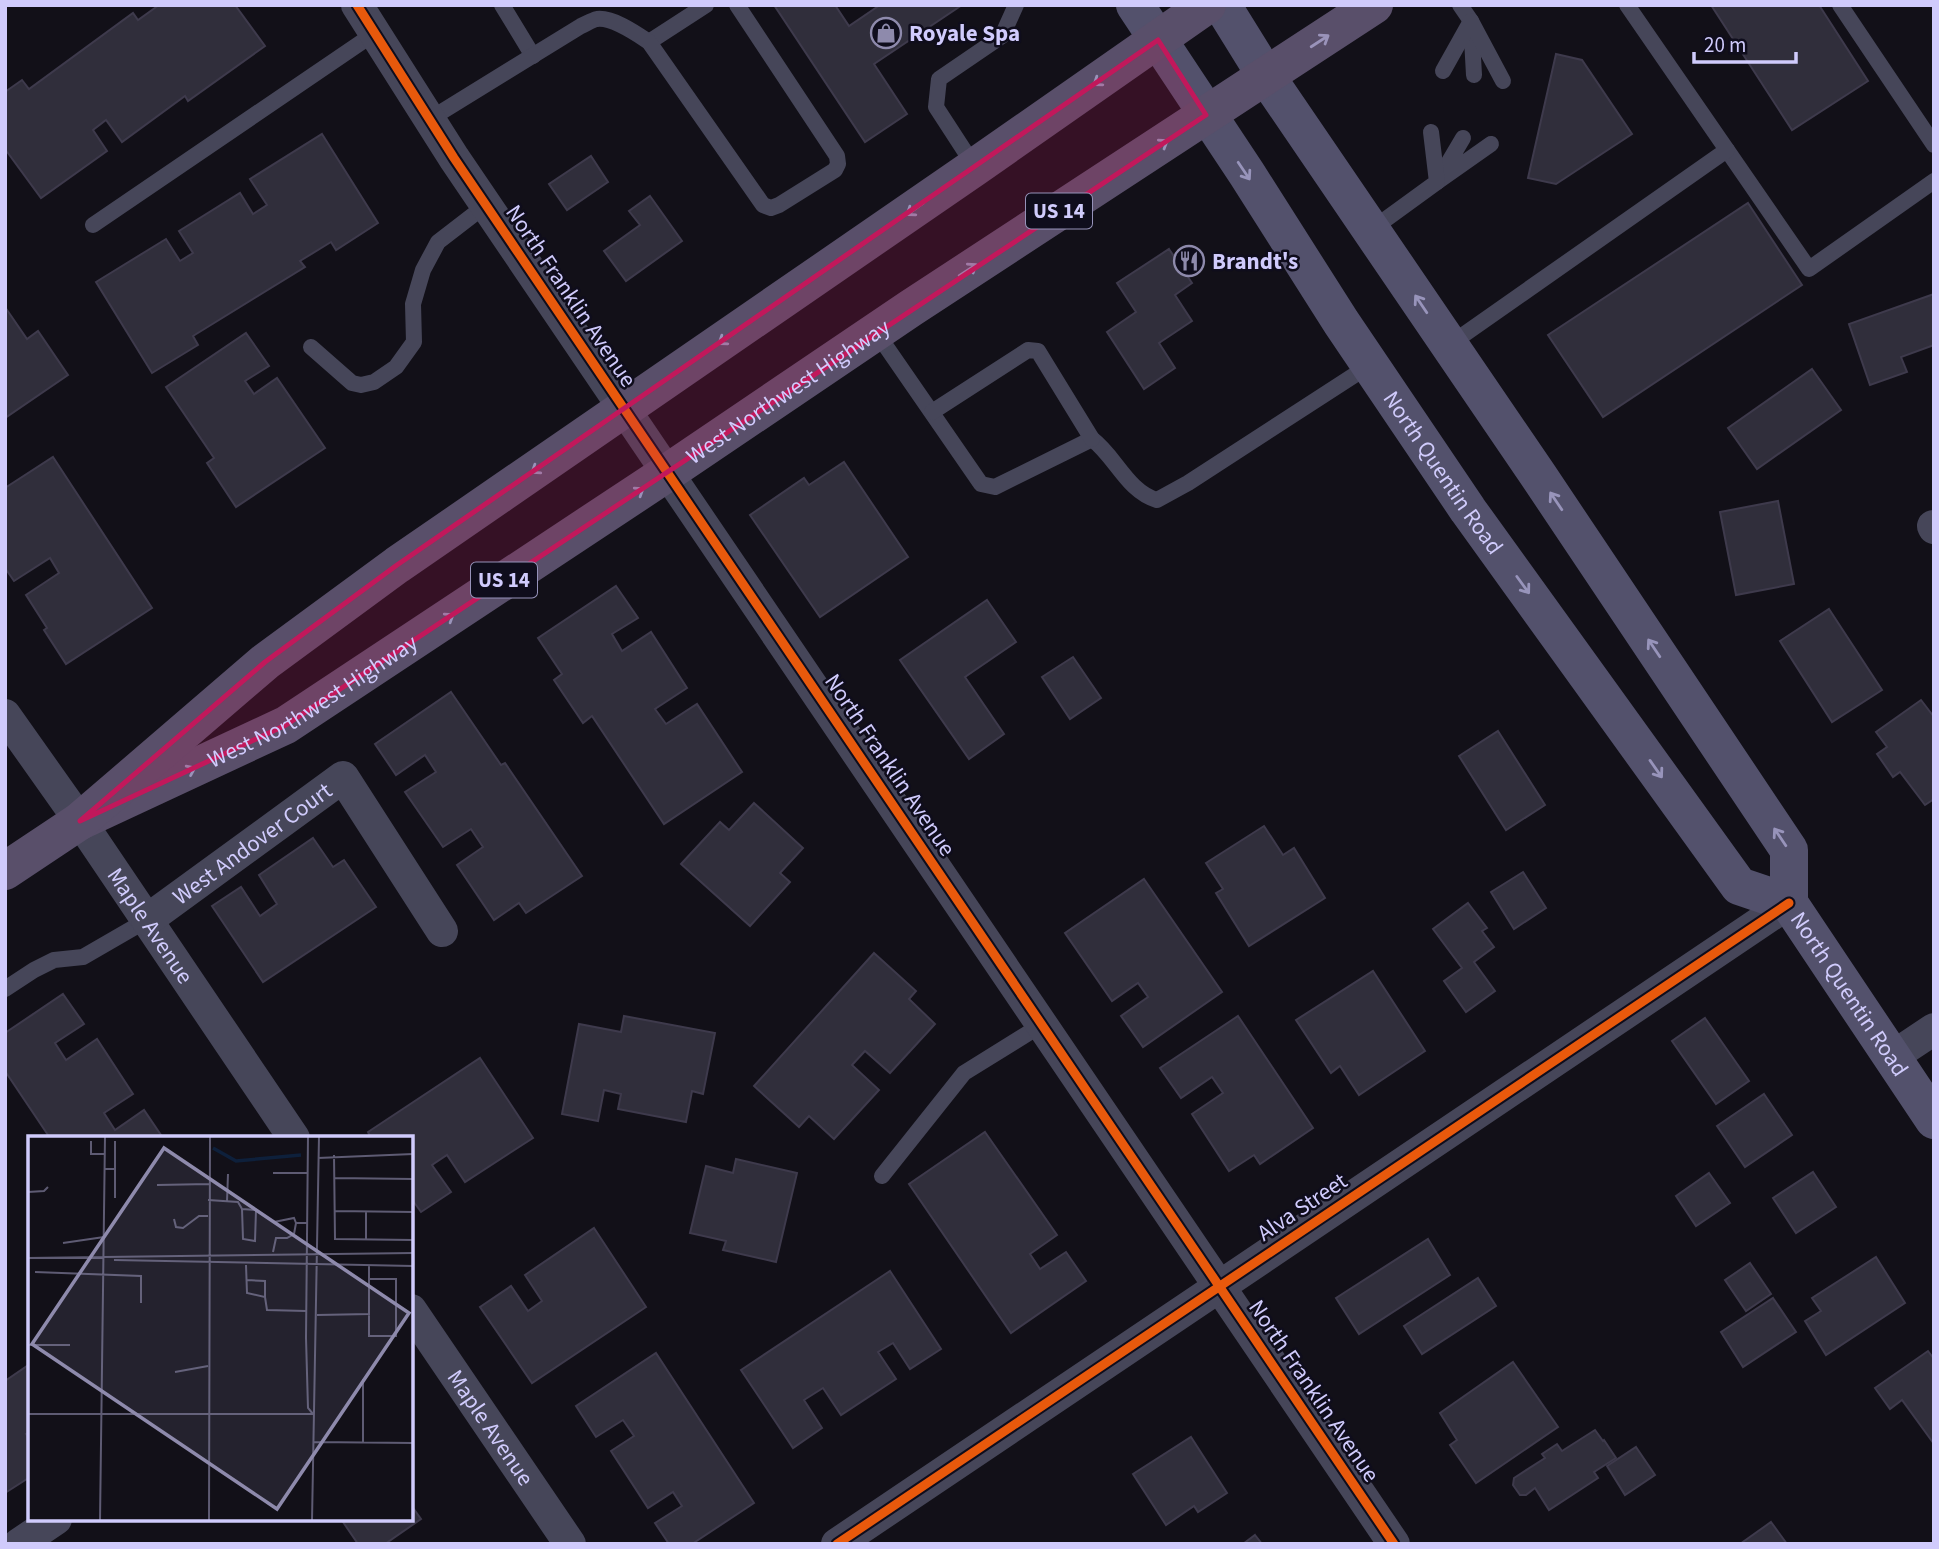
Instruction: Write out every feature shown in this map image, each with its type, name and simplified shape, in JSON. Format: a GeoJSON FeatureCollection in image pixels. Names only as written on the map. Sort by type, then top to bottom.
{"type":"FeatureCollection","features":[{"type":"Feature","properties":{"kind":"main road","name":"North Quentin Road"},"geometry":{"type":"LineString","coordinates":[[1135,5],[1468,510],[1739,886],[1789,903]]}},
{"type":"Feature","properties":{"kind":"main road","name":"West Northwest Highway"},"geometry":{"type":"LineString","coordinates":[[5,871],[80,821],[265,662],[397,565],[1207,5]]}},
{"type":"Feature","properties":{"kind":"main road","name":"North Quentin Road"},"geometry":{"type":"LineString","coordinates":[[1222,5],[1266,76],[1789,850],[1789,903],[1934,1120]]}},
{"type":"Feature","properties":{"kind":"main road","name":"West Northwest Highway"},"geometry":{"type":"LineString","coordinates":[[80,821],[286,725],[876,332],[1374,5]]}},
{"type":"Feature","properties":{"kind":"street","name":"North Franklin Avenue"},"geometry":{"type":"LineString","coordinates":[[357,5],[486,205],[1394,1544]]}},
{"type":"Feature","properties":{"kind":"street","name":"Maple Avenue"},"geometry":{"type":"LineString","coordinates":[[5,715],[80,821],[293,1136]]}},
{"type":"Feature","properties":{"kind":"street","name":"West Andover Court"},"geometry":{"type":"LineString","coordinates":[[147,920],[343,777],[442,931]]}},
{"type":"Feature","properties":{"kind":"street","name":"Alva Street"},"geometry":{"type":"LineString","coordinates":[[836,1544],[1789,903]]}},
{"type":"Feature","properties":{"kind":"street"},"geometry":{"type":"LineString","coordinates":[[1892,1057],[1934,1028]]}},
{"type":"Feature","properties":{"kind":"street","name":"Maple Avenue"},"geometry":{"type":"LineString","coordinates":[[413,1313],[570,1544]]}},
{"type":"Feature","properties":{"kind":"street"},"geometry":{"type":"LineString","coordinates":[[19,1544],[54,1521]]}},
{"type":"Feature","properties":{"kind":"lane"},"geometry":{"type":"LineString","coordinates":[[502,5],[533,56]]}},
{"type":"Feature","properties":{"kind":"lane"},"geometry":{"type":"LineString","coordinates":[[649,42],[706,5]]}},
{"type":"Feature","properties":{"kind":"lane"},"geometry":{"type":"LineString","coordinates":[[430,119],[581,26],[596,19],[607,20],[649,42],[763,205],[771,208],[835,170],[838,164],[837,156],[737,5]]}},
{"type":"Feature","properties":{"kind":"lane"},"geometry":{"type":"LineString","coordinates":[[975,167],[936,107],[939,79],[1002,36],[1016,5]]}},
{"type":"Feature","properties":{"kind":"lane"},"geometry":{"type":"LineString","coordinates":[[1460,5],[1503,81]]}},
{"type":"Feature","properties":{"kind":"lane"},"geometry":{"type":"LineString","coordinates":[[1628,5],[1809,268],[1934,181]]}},
{"type":"Feature","properties":{"kind":"lane"},"geometry":{"type":"LineString","coordinates":[[1840,5],[1934,145]]}},
{"type":"Feature","properties":{"kind":"lane"},"geometry":{"type":"LineString","coordinates":[[1443,71],[1471,21]]}},
{"type":"Feature","properties":{"kind":"lane"},"geometry":{"type":"LineString","coordinates":[[1471,21],[1474,75]]}},
{"type":"Feature","properties":{"kind":"lane"},"geometry":{"type":"LineString","coordinates":[[93,225],[375,33]]}},
{"type":"Feature","properties":{"kind":"lane"},"geometry":{"type":"LineString","coordinates":[[1431,132],[1437,182]]}},
{"type":"Feature","properties":{"kind":"lane"},"geometry":{"type":"LineString","coordinates":[[1437,182],[1463,138]]}},
{"type":"Feature","properties":{"kind":"lane"},"geometry":{"type":"LineString","coordinates":[[1371,230],[1491,144]]}},
{"type":"Feature","properties":{"kind":"lane"},"geometry":{"type":"LineString","coordinates":[[1449,345],[1727,150]]}},
{"type":"Feature","properties":{"kind":"lane"},"geometry":{"type":"LineString","coordinates":[[311,347],[352,383],[361,385],[374,382],[396,367],[414,342],[413,304],[423,270],[438,242],[486,205]]}},
{"type":"Feature","properties":{"kind":"lane"},"geometry":{"type":"LineString","coordinates":[[876,332],[981,484],[995,487],[1092,439]]}},
{"type":"Feature","properties":{"kind":"lane"},"geometry":{"type":"LineString","coordinates":[[932,412],[1028,350],[1038,351],[1092,439],[1144,496],[1157,500],[1188,483],[1370,365]]}},
{"type":"Feature","properties":{"kind":"lane"},"geometry":{"type":"LineString","coordinates":[[5,989],[54,960],[83,957],[147,920]]}},
{"type":"Feature","properties":{"kind":"lane"},"geometry":{"type":"LineString","coordinates":[[882,1176],[964,1073],[1043,1024]]}},
{"type":"Feature","properties":{"kind":"highlighted area"},"geometry":{"type":"Polygon","coordinates":[[[1158,40],[1206,115],[286,725],[80,821],[265,662],[397,565],[1158,40]]]}},
{"type":"Feature","properties":{"kind":"building"},"geometry":{"type":"Polygon","coordinates":[[[159,5],[235,5],[265,46],[188,101],[185,96],[122,142],[106,120],[93,130],[107,151],[41,198],[5,149],[5,92],[22,80],[29,89],[133,13],[138,20],[159,5]]]}},
{"type":"Feature","properties":{"kind":"building"},"geometry":{"type":"Polygon","coordinates":[[[774,5],[835,5],[849,26],[880,5],[962,5],[874,64],[907,114],[865,142],[774,5]]]}},
{"type":"Feature","properties":{"kind":"building"},"geometry":{"type":"Polygon","coordinates":[[[1711,5],[1819,5],[1868,81],[1792,130],[1711,5]]]}},
{"type":"Feature","properties":{"kind":"building"},"geometry":{"type":"Polygon","coordinates":[[[1556,54],[1582,60],[1632,134],[1556,184],[1528,178],[1556,54]]]}},
{"type":"Feature","properties":{"kind":"building"},"geometry":{"type":"Polygon","coordinates":[[[322,134],[378,223],[336,250],[331,242],[300,261],[305,267],[193,336],[198,345],[152,373],[96,282],[166,239],[180,261],[193,253],[179,231],[240,193],[253,214],[267,205],[250,179],[322,134]]]}},
{"type":"Feature","properties":{"kind":"building"},"geometry":{"type":"Polygon","coordinates":[[[591,156],[608,182],[567,210],[549,184],[591,156]]]}},
{"type":"Feature","properties":{"kind":"building"},"geometry":{"type":"Polygon","coordinates":[[[650,196],[682,241],[626,281],[604,251],[640,225],[629,211],[650,196]]]}},
{"type":"Feature","properties":{"kind":"building"},"geometry":{"type":"Polygon","coordinates":[[[1748,203],[1802,285],[1603,417],[1548,335],[1748,203]]]}},
{"type":"Feature","properties":{"kind":"building"},"geometry":{"type":"Polygon","coordinates":[[[1169,249],[1192,283],[1175,295],[1192,321],[1159,343],[1175,368],[1144,389],[1107,332],[1136,312],[1117,283],[1169,249]]]}},
{"type":"Feature","properties":{"kind":"building"},"geometry":{"type":"Polygon","coordinates":[[[1934,294],[1934,345],[1901,357],[1907,372],[1870,385],[1849,324],[1934,294]]]}},
{"type":"Feature","properties":{"kind":"building"},"geometry":{"type":"Polygon","coordinates":[[[5,307],[27,339],[38,331],[68,375],[5,418],[5,307]]]}},
{"type":"Feature","properties":{"kind":"building"},"geometry":{"type":"Polygon","coordinates":[[[246,333],[269,366],[245,381],[254,394],[277,378],[325,448],[236,507],[207,463],[214,458],[166,387],[246,333]]]}},
{"type":"Feature","properties":{"kind":"building"},"geometry":{"type":"Polygon","coordinates":[[[1812,369],[1841,410],[1757,469],[1728,428],[1812,369]]]}},
{"type":"Feature","properties":{"kind":"building"},"geometry":{"type":"Polygon","coordinates":[[[53,457],[152,608],[66,664],[26,595],[59,573],[50,558],[14,581],[5,568],[5,488],[53,457]]]}},
{"type":"Feature","properties":{"kind":"building"},"geometry":{"type":"Polygon","coordinates":[[[844,462],[908,557],[820,617],[750,515],[804,478],[809,485],[844,462]]]}},
{"type":"Feature","properties":{"kind":"building"},"geometry":{"type":"Polygon","coordinates":[[[1778,501],[1794,584],[1736,595],[1720,512],[1778,501]]]}},
{"type":"Feature","properties":{"kind":"building"},"geometry":{"type":"Polygon","coordinates":[[[616,586],[638,618],[612,634],[622,651],[651,632],[687,688],[655,709],[666,724],[697,704],[742,772],[664,824],[592,716],[583,723],[554,680],[562,674],[538,638],[616,586]]]}},
{"type":"Feature","properties":{"kind":"building"},"geometry":{"type":"Polygon","coordinates":[[[987,600],[1016,642],[965,677],[1004,734],[969,759],[900,660],[987,600]]]}},
{"type":"Feature","properties":{"kind":"building"},"geometry":{"type":"Polygon","coordinates":[[[1829,609],[1882,690],[1832,722],[1780,641],[1829,609]]]}},
{"type":"Feature","properties":{"kind":"building"},"geometry":{"type":"Polygon","coordinates":[[[1073,657],[1101,698],[1070,719],[1042,677],[1073,657]]]}},
{"type":"Feature","properties":{"kind":"building"},"geometry":{"type":"Polygon","coordinates":[[[451,692],[501,765],[505,763],[582,876],[526,913],[519,903],[494,920],[457,865],[483,847],[471,829],[443,847],[405,792],[436,772],[425,755],[396,775],[375,744],[451,692]]]}},
{"type":"Feature","properties":{"kind":"building"},"geometry":{"type":"Polygon","coordinates":[[[1921,700],[1934,717],[1934,799],[1925,805],[1900,772],[1893,777],[1877,754],[1887,747],[1876,732],[1921,700]]]}},
{"type":"Feature","properties":{"kind":"building"},"geometry":{"type":"Polygon","coordinates":[[[1498,731],[1545,805],[1506,830],[1459,756],[1498,731]]]}},
{"type":"Feature","properties":{"kind":"building"},"geometry":{"type":"Polygon","coordinates":[[[754,803],[803,848],[780,873],[790,882],[750,926],[681,864],[720,822],[729,830],[754,803]]]}},
{"type":"Feature","properties":{"kind":"building"},"geometry":{"type":"Polygon","coordinates":[[[1264,826],[1283,855],[1294,848],[1325,898],[1249,946],[1216,893],[1223,889],[1206,863],[1264,826]]]}},
{"type":"Feature","properties":{"kind":"building"},"geometry":{"type":"Polygon","coordinates":[[[313,838],[333,867],[344,860],[376,907],[263,982],[212,906],[241,887],[260,916],[277,904],[259,875],[313,838]]]}},
{"type":"Feature","properties":{"kind":"building"},"geometry":{"type":"Polygon","coordinates":[[[1523,872],[1546,908],[1514,929],[1491,892],[1523,872]]]}},
{"type":"Feature","properties":{"kind":"building"},"geometry":{"type":"Polygon","coordinates":[[[1144,879],[1222,992],[1143,1047],[1121,1016],[1148,997],[1138,983],[1112,1001],[1065,933],[1144,879]]]}},
{"type":"Feature","properties":{"kind":"building"},"geometry":{"type":"Polygon","coordinates":[[[1468,903],[1487,928],[1482,931],[1494,947],[1474,962],[1495,991],[1466,1012],[1444,981],[1462,968],[1433,929],[1468,903]]]}},
{"type":"Feature","properties":{"kind":"building"},"geometry":{"type":"Polygon","coordinates":[[[874,953],[916,991],[909,999],[935,1024],[890,1073],[865,1051],[852,1065],[879,1090],[834,1139],[809,1116],[799,1127],[754,1086],[874,953]]]}},
{"type":"Feature","properties":{"kind":"building"},"geometry":{"type":"Polygon","coordinates":[[[1373,971],[1425,1051],[1359,1095],[1340,1066],[1331,1073],[1296,1020],[1373,971]]]}},
{"type":"Feature","properties":{"kind":"building"},"geometry":{"type":"Polygon","coordinates":[[[63,994],[84,1024],[55,1043],[66,1060],[97,1039],[133,1094],[104,1113],[115,1130],[144,1110],[162,1136],[49,1136],[5,1071],[5,1033],[63,994]]]}},
{"type":"Feature","properties":{"kind":"building"},"geometry":{"type":"Polygon","coordinates":[[[624,1016],[715,1033],[703,1094],[692,1091],[686,1122],[618,1109],[621,1094],[604,1090],[598,1121],[562,1114],[579,1024],[621,1032],[624,1016]]]}},
{"type":"Feature","properties":{"kind":"building"},"geometry":{"type":"Polygon","coordinates":[[[1238,1016],[1313,1128],[1260,1164],[1254,1155],[1229,1171],[1192,1114],[1223,1093],[1212,1077],[1181,1098],[1160,1068],[1238,1016]]]}},
{"type":"Feature","properties":{"kind":"building"},"geometry":{"type":"Polygon","coordinates":[[[1705,1018],[1749,1081],[1716,1104],[1672,1041],[1705,1018]]]}},
{"type":"Feature","properties":{"kind":"building"},"geometry":{"type":"Polygon","coordinates":[[[480,1058],[533,1138],[465,1182],[447,1155],[432,1165],[451,1192],[421,1212],[413,1201],[413,1136],[370,1136],[368,1132],[480,1058]]]}},
{"type":"Feature","properties":{"kind":"building"},"geometry":{"type":"Polygon","coordinates":[[[1764,1094],[1792,1135],[1745,1167],[1717,1126],[1764,1094]]]}},
{"type":"Feature","properties":{"kind":"building"},"geometry":{"type":"Polygon","coordinates":[[[985,1132],[1057,1235],[1030,1254],[1040,1269],[1066,1252],[1086,1281],[1011,1333],[909,1184],[985,1132]]]}},
{"type":"Feature","properties":{"kind":"building"},"geometry":{"type":"Polygon","coordinates":[[[736,1159],[797,1173],[776,1262],[723,1250],[726,1241],[690,1233],[706,1166],[733,1173],[736,1159]]]}},
{"type":"Feature","properties":{"kind":"building"},"geometry":{"type":"Polygon","coordinates":[[[1813,1172],[1836,1207],[1796,1233],[1773,1198],[1813,1172]]]}},
{"type":"Feature","properties":{"kind":"building"},"geometry":{"type":"Polygon","coordinates":[[[1709,1173],[1730,1203],[1696,1226],[1676,1196],[1709,1173]]]}},
{"type":"Feature","properties":{"kind":"building"},"geometry":{"type":"Polygon","coordinates":[[[594,1228],[646,1307],[532,1383],[480,1307],[511,1286],[528,1311],[542,1301],[525,1275],[594,1228]]]}},
{"type":"Feature","properties":{"kind":"building"},"geometry":{"type":"Polygon","coordinates":[[[1428,1239],[1450,1275],[1359,1334],[1336,1298],[1428,1239]]]}},
{"type":"Feature","properties":{"kind":"building"},"geometry":{"type":"Polygon","coordinates":[[[1876,1257],[1905,1303],[1826,1355],[1805,1321],[1821,1311],[1812,1298],[1876,1257]]]}},
{"type":"Feature","properties":{"kind":"building"},"geometry":{"type":"Polygon","coordinates":[[[1750,1263],[1771,1294],[1746,1311],[1725,1280],[1750,1263]]]}},
{"type":"Feature","properties":{"kind":"building"},"geometry":{"type":"Polygon","coordinates":[[[890,1271],[941,1349],[910,1369],[893,1343],[878,1352],[896,1379],[841,1415],[823,1388],[804,1400],[822,1428],[793,1448],[741,1370],[890,1271]]]}},
{"type":"Feature","properties":{"kind":"building"},"geometry":{"type":"Polygon","coordinates":[[[1478,1278],[1496,1306],[1422,1354],[1404,1326],[1478,1278]]]}},
{"type":"Feature","properties":{"kind":"building"},"geometry":{"type":"Polygon","coordinates":[[[1773,1298],[1796,1332],[1743,1367],[1721,1332],[1773,1298]]]}},
{"type":"Feature","properties":{"kind":"building"},"geometry":{"type":"Polygon","coordinates":[[[1928,1351],[1934,1359],[1934,1444],[1902,1400],[1890,1409],[1875,1388],[1928,1351]]]}},
{"type":"Feature","properties":{"kind":"building"},"geometry":{"type":"Polygon","coordinates":[[[656,1353],[754,1503],[692,1544],[669,1544],[655,1523],[682,1506],[673,1492],[648,1508],[611,1451],[634,1436],[623,1420],[596,1437],[576,1406],[656,1353]]]}},
{"type":"Feature","properties":{"kind":"building"},"geometry":{"type":"Polygon","coordinates":[[[1513,1362],[1558,1427],[1476,1483],[1450,1445],[1457,1440],[1440,1413],[1513,1362]]]}},
{"type":"Feature","properties":{"kind":"building"},"geometry":{"type":"Polygon","coordinates":[[[28,1365],[28,1478],[5,1493],[5,1381],[28,1365]]]}},
{"type":"Feature","properties":{"kind":"building"},"geometry":{"type":"Polygon","coordinates":[[[1595,1430],[1616,1458],[1594,1472],[1598,1478],[1549,1510],[1535,1488],[1526,1495],[1520,1495],[1513,1485],[1514,1478],[1545,1458],[1542,1454],[1557,1444],[1562,1451],[1595,1430]]]}},
{"type":"Feature","properties":{"kind":"building"},"geometry":{"type":"Polygon","coordinates":[[[1191,1437],[1227,1493],[1198,1512],[1194,1506],[1166,1525],[1133,1474],[1191,1437]]]}},
{"type":"Feature","properties":{"kind":"building"},"geometry":{"type":"Polygon","coordinates":[[[1636,1447],[1655,1475],[1625,1495],[1607,1466],[1636,1447]]]}},
{"type":"Feature","properties":{"kind":"building"},"geometry":{"type":"Polygon","coordinates":[[[413,1508],[421,1519],[385,1544],[358,1544],[342,1521],[413,1521],[413,1508]]]}},
{"type":"Feature","properties":{"kind":"building"},"geometry":{"type":"Polygon","coordinates":[[[1771,1522],[1787,1544],[1740,1544],[1771,1522]]]}},
{"type":"Feature","properties":{"kind":"building"},"geometry":{"type":"Polygon","coordinates":[[[1255,1535],[1262,1544],[1243,1544],[1255,1535]]]}},
{"type":"Feature","properties":{"kind":"cycle path"},"geometry":{"type":"LineString","coordinates":[[357,5],[454,158],[1394,1544]]}},
{"type":"Feature","properties":{"kind":"cycle path"},"geometry":{"type":"LineString","coordinates":[[837,1544],[1789,903]]}},
{"type":"Feature","properties":{"kind":"place","name":"Royale Spa"},"geometry":{"type":"Point","coordinates":[886,33]}},
{"type":"Feature","properties":{"kind":"place","name":"Brandt's"},"geometry":{"type":"Point","coordinates":[1189,261]}}]}
